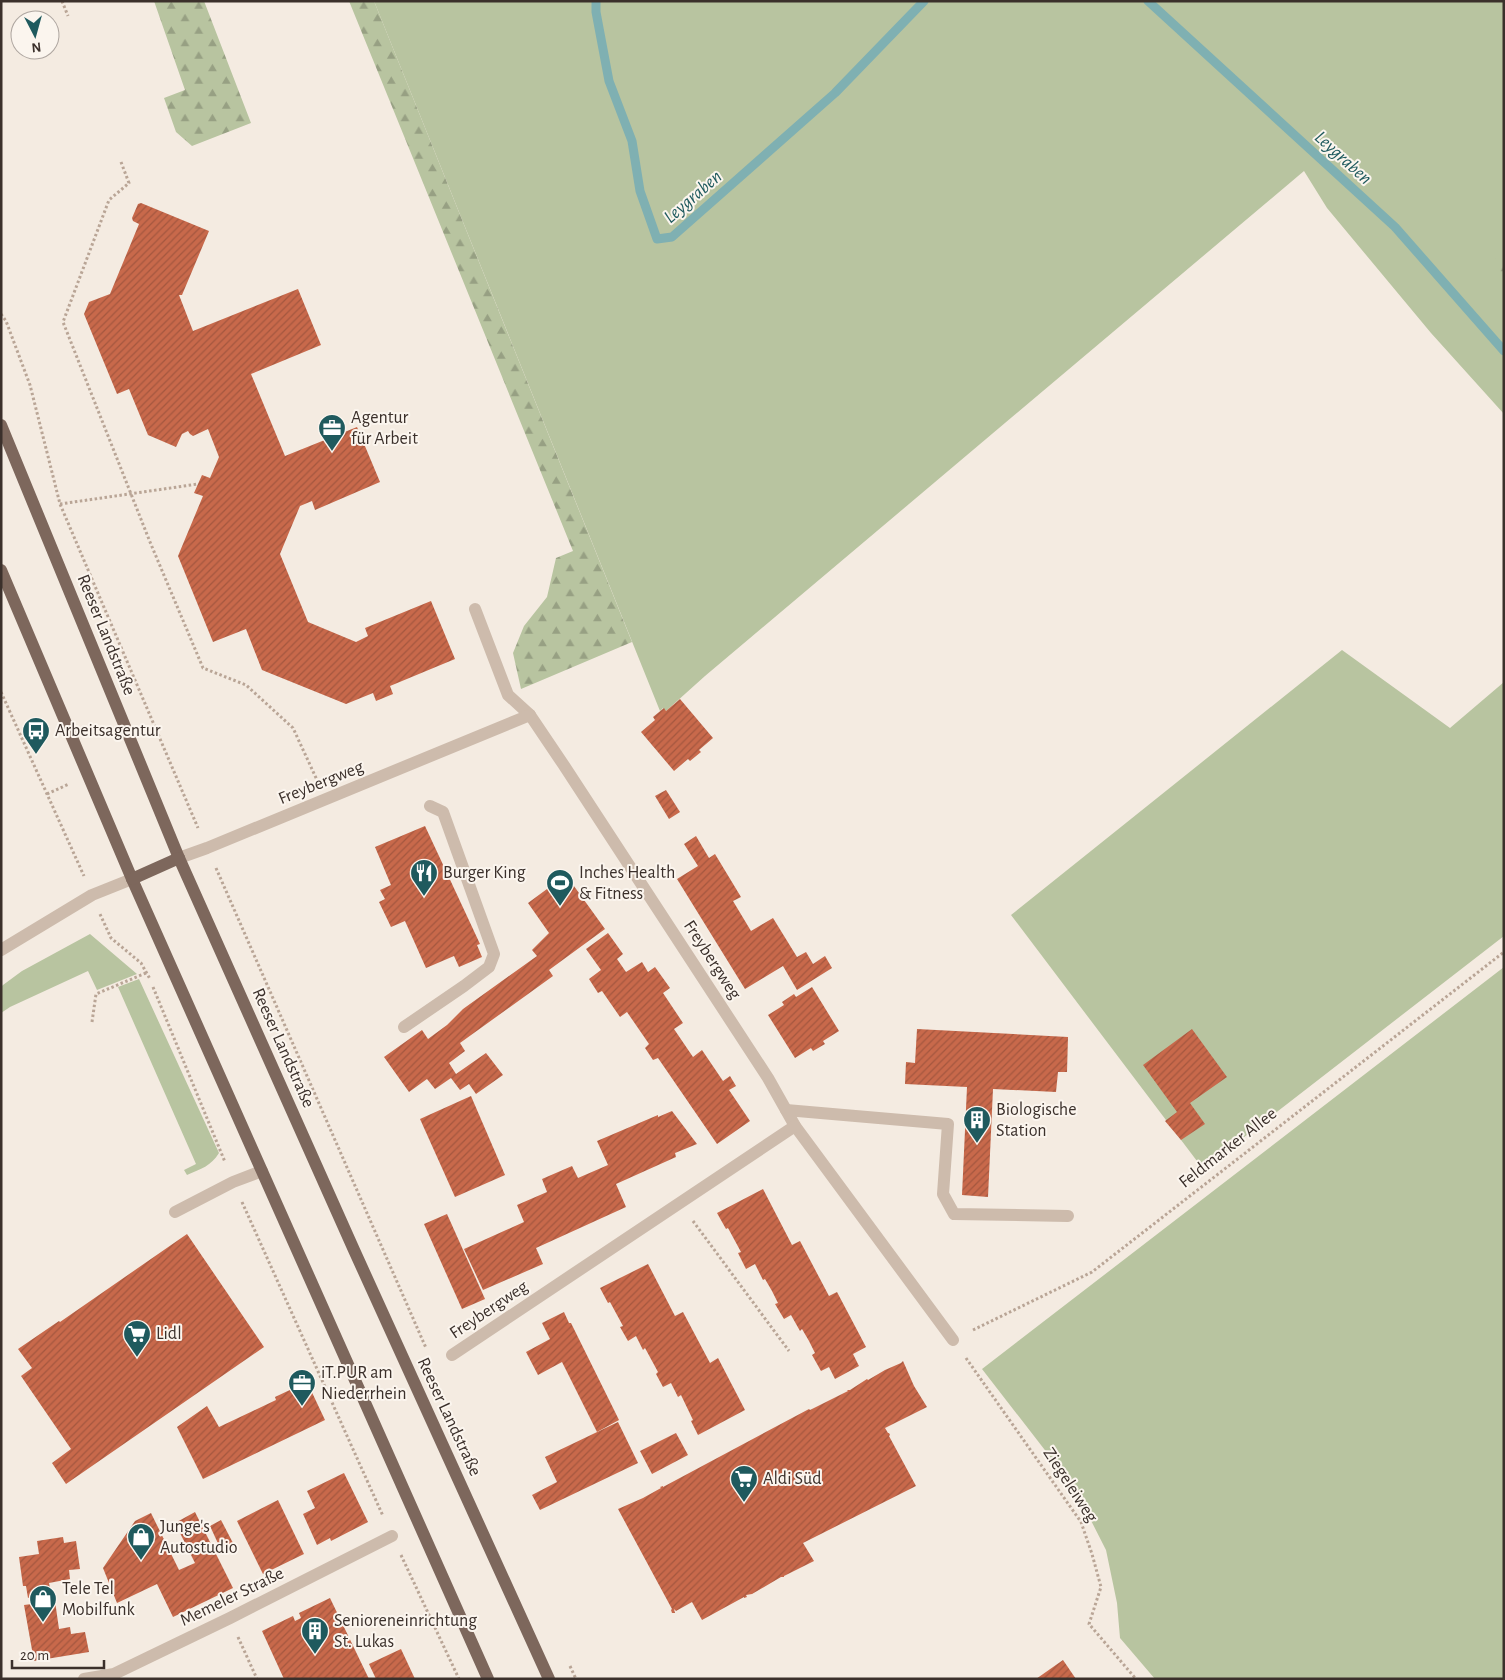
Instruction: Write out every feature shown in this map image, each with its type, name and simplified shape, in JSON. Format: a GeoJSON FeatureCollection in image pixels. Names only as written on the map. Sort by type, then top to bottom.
{"type":"FeatureCollection","features":[{"type":"Feature","properties":{"kind":"main road","name":"Reeser Landstraße"},"geometry":{"type":"LineString","coordinates":[[1,425],[179,858],[549,1679]]}},
{"type":"Feature","properties":{"kind":"main road"},"geometry":{"type":"LineString","coordinates":[[1,570],[132,879],[488,1679]]}},
{"type":"Feature","properties":{"kind":"main road"},"geometry":{"type":"LineString","coordinates":[[132,879],[179,858]]}},
{"type":"Feature","properties":{"kind":"street","name":"Freybergweg"},"geometry":{"type":"LineString","coordinates":[[475,609],[508,696],[530,715],[768,1078],[795,1126],[953,1340]]}},
{"type":"Feature","properties":{"kind":"street","name":"Freybergweg"},"geometry":{"type":"LineString","coordinates":[[179,858],[530,715]]}},
{"type":"Feature","properties":{"kind":"street"},"geometry":{"type":"LineString","coordinates":[[404,1027],[489,967],[494,954],[443,812],[430,806]]}},
{"type":"Feature","properties":{"kind":"street"},"geometry":{"type":"LineString","coordinates":[[1,950],[92,895],[132,879]]}},
{"type":"Feature","properties":{"kind":"street"},"geometry":{"type":"LineString","coordinates":[[786,1110],[948,1124],[943,1194],[954,1214],[1068,1216]]}},
{"type":"Feature","properties":{"kind":"street","name":"Freybergweg"},"geometry":{"type":"LineString","coordinates":[[452,1355],[795,1126]]}},
{"type":"Feature","properties":{"kind":"street"},"geometry":{"type":"LineString","coordinates":[[175,1212],[233,1182],[262,1171]]}},
{"type":"Feature","properties":{"kind":"street","name":"Memeler Straße"},"geometry":{"type":"LineString","coordinates":[[84,1679],[114,1674],[392,1536]]}},
{"type":"Feature","properties":{"kind":"path"},"geometry":{"type":"LineString","coordinates":[[62,1],[68,16]]}},
{"type":"Feature","properties":{"kind":"path"},"geometry":{"type":"LineString","coordinates":[[121,162],[129,183],[109,200],[63,322],[203,668],[246,685],[293,728],[326,799]]}},
{"type":"Feature","properties":{"kind":"path"},"geometry":{"type":"LineString","coordinates":[[1,314],[6,321],[30,385],[60,504],[207,848],[429,1356]]}},
{"type":"Feature","properties":{"kind":"path"},"geometry":{"type":"LineString","coordinates":[[60,504],[198,484]]}},
{"type":"Feature","properties":{"kind":"path","name":"Feldmarker Allee"},"geometry":{"type":"LineString","coordinates":[[953,1340],[1092,1272],[1504,952]]}},
{"type":"Feature","properties":{"kind":"path"},"geometry":{"type":"LineString","coordinates":[[92,1022],[96,994],[146,973]]}},
{"type":"Feature","properties":{"kind":"path"},"geometry":{"type":"LineString","coordinates":[[679,1203],[789,1351]]}},
{"type":"Feature","properties":{"kind":"path","name":"Ziegeleiweg"},"geometry":{"type":"LineString","coordinates":[[953,1340],[1081,1522],[1101,1587],[1089,1624],[1136,1679]]}},
{"type":"Feature","properties":{"kind":"path"},"geometry":{"type":"LineString","coordinates":[[230,1618],[257,1679]]}},
{"type":"Feature","properties":{"kind":"path"},"geometry":{"type":"LineString","coordinates":[[568,1661],[576,1679]]}},
{"type":"Feature","properties":{"kind":"green space"},"geometry":{"type":"Polygon","coordinates":[[[154,1],[204,1],[251,123],[192,146],[176,132],[164,98],[185,90],[154,1]]]}},
{"type":"Feature","properties":{"kind":"green space"},"geometry":{"type":"Polygon","coordinates":[[[349,1],[374,1],[632,642],[521,689],[513,653],[524,626],[547,597],[556,558],[573,551],[349,1]]]}},
{"type":"Feature","properties":{"kind":"green space"},"geometry":{"type":"Polygon","coordinates":[[[374,1],[1504,1],[1504,414],[1431,333],[1327,208],[1304,171],[705,676],[666,711],[663,708],[660,711],[374,1]]]}},
{"type":"Feature","properties":{"kind":"green space"},"geometry":{"type":"Polygon","coordinates":[[[1504,252],[1504,289],[1486,267],[1504,252]]]}},
{"type":"Feature","properties":{"kind":"green space"},"geometry":{"type":"Polygon","coordinates":[[[1342,650],[1450,728],[1504,682],[1504,936],[1203,1169],[1011,915],[1342,650]]]}},
{"type":"Feature","properties":{"kind":"green space"},"geometry":{"type":"Polygon","coordinates":[[[90,934],[137,974],[97,990],[88,971],[1,1013],[1,987],[3,985],[22,971],[90,934]]]}},
{"type":"Feature","properties":{"kind":"green space"},"geometry":{"type":"Polygon","coordinates":[[[1504,967],[1504,1679],[1155,1679],[1120,1638],[1117,1603],[1106,1550],[1075,1489],[982,1369],[1504,967]]]}},
{"type":"Feature","properties":{"kind":"green space"},"geometry":{"type":"Polygon","coordinates":[[[139,979],[219,1153],[209,1164],[187,1175],[184,1170],[196,1164],[118,987],[139,979]]]}},
{"type":"Feature","properties":{"kind":"building","name":"Agentur für Arbeit"},"geometry":{"type":"Polygon","coordinates":[[[141,203],[209,231],[182,295],[179,295],[193,331],[298,289],[321,345],[251,374],[285,456],[357,427],[380,482],[315,510],[312,501],[300,506],[280,554],[308,622],[356,642],[368,636],[365,628],[431,601],[455,659],[390,686],[393,694],[376,701],[373,693],[346,704],[262,670],[246,629],[213,642],[178,556],[203,496],[194,493],[202,475],[210,478],[219,457],[208,429],[193,436],[188,431],[182,434],[176,447],[148,435],[129,389],[117,394],[84,314],[89,302],[110,294],[139,224],[133,221],[132,218],[138,204],[141,203]]]}},
{"type":"Feature","properties":{"kind":"building"},"geometry":{"type":"Polygon","coordinates":[[[680,699],[713,738],[699,750],[701,752],[690,761],[688,759],[674,771],[641,732],[655,720],[653,717],[664,708],[666,711],[680,699]]]}},
{"type":"Feature","properties":{"kind":"building"},"geometry":{"type":"Polygon","coordinates":[[[666,790],[680,812],[669,819],[655,796],[666,790]]]}},
{"type":"Feature","properties":{"kind":"building","name":"Burger King"},"geometry":{"type":"Polygon","coordinates":[[[425,826],[480,944],[477,945],[482,957],[459,967],[454,956],[426,968],[405,921],[391,927],[379,902],[385,899],[380,890],[391,885],[375,847],[425,826]]]}},
{"type":"Feature","properties":{"kind":"building"},"geometry":{"type":"Polygon","coordinates":[[[696,836],[709,858],[715,854],[741,897],[733,901],[751,931],[773,918],[797,957],[806,952],[813,964],[825,956],[832,968],[797,990],[783,966],[745,989],[677,879],[698,866],[684,844],[696,836]]]}},
{"type":"Feature","properties":{"kind":"building"},"geometry":{"type":"Polygon","coordinates":[[[566,875],[605,929],[549,970],[553,976],[460,1043],[465,1051],[449,1063],[456,1074],[486,1053],[503,1075],[476,1094],[469,1084],[460,1090],[451,1078],[435,1089],[427,1079],[409,1092],[384,1057],[422,1030],[428,1039],[447,1025],[463,1009],[537,956],[532,950],[549,933],[528,903],[566,875]]]}},
{"type":"Feature","properties":{"kind":"building"},"geometry":{"type":"Polygon","coordinates":[[[608,933],[623,954],[617,959],[626,972],[642,962],[648,972],[655,967],[670,988],[663,993],[683,1023],[674,1029],[693,1057],[702,1050],[723,1081],[730,1076],[736,1086],[729,1090],[750,1121],[717,1144],[658,1058],[653,1060],[645,1048],[649,1044],[627,1012],[620,1017],[602,991],[598,993],[589,979],[601,970],[586,949],[608,933]]]}},
{"type":"Feature","properties":{"kind":"building"},"geometry":{"type":"Polygon","coordinates":[[[812,987],[839,1031],[823,1041],[825,1044],[813,1051],[811,1048],[795,1058],[768,1015],[784,1005],[782,1002],[794,994],[796,997],[812,987]]]}},
{"type":"Feature","properties":{"kind":"building","name":"Biologische Station"},"geometry":{"type":"Polygon","coordinates":[[[917,1029],[1068,1037],[1067,1072],[1058,1072],[1056,1092],[993,1089],[988,1197],[962,1195],[967,1087],[905,1084],[906,1062],[915,1063],[917,1029]]]}},
{"type":"Feature","properties":{"kind":"building"},"geometry":{"type":"Polygon","coordinates":[[[1192,1029],[1227,1077],[1190,1103],[1205,1124],[1181,1140],[1165,1121],[1177,1112],[1143,1065],[1192,1029]]]}},
{"type":"Feature","properties":{"kind":"building"},"geometry":{"type":"Polygon","coordinates":[[[471,1096],[505,1175],[455,1197],[420,1119],[471,1096]]]}},
{"type":"Feature","properties":{"kind":"building"},"geometry":{"type":"Polygon","coordinates":[[[672,1111],[697,1144],[675,1153],[676,1157],[616,1184],[626,1207],[536,1248],[543,1264],[483,1290],[464,1249],[524,1222],[517,1205],[547,1192],[542,1179],[572,1166],[578,1178],[608,1165],[597,1141],[672,1111]]]}},
{"type":"Feature","properties":{"kind":"building"},"geometry":{"type":"Polygon","coordinates":[[[763,1189],[792,1245],[800,1241],[829,1296],[837,1292],[866,1347],[853,1354],[859,1366],[835,1379],[829,1367],[821,1371],[812,1355],[815,1353],[809,1341],[802,1329],[800,1331],[791,1315],[784,1319],[775,1304],[778,1303],[772,1291],[765,1279],[763,1280],[755,1264],[746,1269],[738,1253],[741,1252],[728,1228],[726,1229],[717,1213],[763,1189]]]}},
{"type":"Feature","properties":{"kind":"building"},"geometry":{"type":"Polygon","coordinates":[[[447,1214],[485,1299],[462,1309],[424,1224],[447,1214]]]}},
{"type":"Feature","properties":{"kind":"building","name":"Lidl"},"geometry":{"type":"Polygon","coordinates":[[[187,1234],[264,1347],[66,1484],[52,1463],[71,1449],[21,1376],[32,1368],[18,1349],[187,1234]]]}},
{"type":"Feature","properties":{"kind":"building"},"geometry":{"type":"Polygon","coordinates":[[[648,1264],[675,1316],[683,1312],[710,1363],[718,1358],[745,1410],[698,1435],[681,1395],[678,1397],[671,1383],[663,1387],[656,1374],[658,1372],[636,1336],[628,1341],[620,1327],[623,1326],[600,1288],[648,1264]]]}},
{"type":"Feature","properties":{"kind":"building"},"geometry":{"type":"Polygon","coordinates":[[[564,1312],[619,1420],[597,1432],[562,1362],[538,1375],[526,1352],[550,1339],[542,1323],[564,1312]]]}},
{"type":"Feature","properties":{"kind":"building","name":"Aldi Süd"},"geometry":{"type":"Polygon","coordinates":[[[903,1361],[914,1386],[927,1407],[885,1428],[916,1486],[803,1543],[814,1561],[752,1594],[746,1595],[747,1597],[702,1620],[692,1602],[676,1611],[674,1609],[675,1613],[672,1613],[672,1609],[618,1509],[643,1498],[660,1487],[903,1361]]]}},
{"type":"Feature","properties":{"kind":"building"},"geometry":{"type":"Polygon","coordinates":[[[308,1384],[325,1420],[203,1479],[177,1427],[207,1406],[219,1427],[276,1400],[275,1397],[292,1389],[293,1392],[308,1384]]]}},
{"type":"Feature","properties":{"kind":"building"},"geometry":{"type":"Polygon","coordinates":[[[618,1422],[638,1463],[540,1510],[532,1495],[557,1482],[545,1457],[618,1422]]]}},
{"type":"Feature","properties":{"kind":"building"},"geometry":{"type":"Polygon","coordinates":[[[676,1433],[688,1455],[652,1474],[640,1451],[676,1433]]]}},
{"type":"Feature","properties":{"kind":"building"},"geometry":{"type":"Polygon","coordinates":[[[344,1473],[368,1522],[331,1541],[330,1538],[317,1545],[303,1514],[315,1508],[307,1491],[344,1473]]]}},
{"type":"Feature","properties":{"kind":"building"},"geometry":{"type":"Polygon","coordinates":[[[278,1500],[304,1554],[263,1574],[237,1521],[278,1500]]]}},
{"type":"Feature","properties":{"kind":"building"},"geometry":{"type":"Polygon","coordinates":[[[195,1512],[233,1588],[173,1617],[157,1584],[117,1603],[103,1568],[135,1521],[151,1513],[179,1570],[195,1563],[175,1523],[195,1512]]]}},
{"type":"Feature","properties":{"kind":"building"},"geometry":{"type":"Polygon","coordinates":[[[221,1520],[233,1543],[221,1550],[210,1526],[221,1520]]]}},
{"type":"Feature","properties":{"kind":"building"},"geometry":{"type":"Polygon","coordinates":[[[63,1537],[64,1543],[76,1541],[80,1569],[69,1570],[70,1579],[49,1583],[51,1594],[28,1598],[26,1586],[23,1586],[19,1557],[39,1554],[37,1541],[63,1537]]]}},
{"type":"Feature","properties":{"kind":"building","name":"Senioreneinrichtung St. Lukas"},"geometry":{"type":"Polygon","coordinates":[[[330,1598],[369,1679],[284,1679],[262,1631],[293,1616],[295,1621],[301,1618],[299,1613],[330,1598]]]}},
{"type":"Feature","properties":{"kind":"building"},"geometry":{"type":"Polygon","coordinates":[[[55,1601],[59,1629],[70,1627],[71,1634],[85,1632],[89,1652],[34,1661],[24,1605],[55,1601]]]}},
{"type":"Feature","properties":{"kind":"building","name":"Senioreneinrichtung St. Lukas"},"geometry":{"type":"Polygon","coordinates":[[[401,1649],[415,1679],[376,1679],[369,1664],[401,1649]]]}},
{"type":"Feature","properties":{"kind":"building"},"geometry":{"type":"Polygon","coordinates":[[[1063,1660],[1076,1679],[1036,1679],[1063,1660]]]}},
{"type":"Feature","properties":{"kind":"waterway","name":"Leygraben"},"geometry":{"type":"LineString","coordinates":[[596,1],[596,12],[609,81],[632,141],[640,191],[657,239],[672,237],[835,93],[924,1]]}},
{"type":"Feature","properties":{"kind":"waterway","name":"Leygraben"},"geometry":{"type":"LineString","coordinates":[[1148,1],[1395,227],[1504,351]]}},
{"type":"Feature","properties":{"kind":"place","name":"Agentur für Arbeit"},"geometry":{"type":"Point","coordinates":[332,452]}},
{"type":"Feature","properties":{"kind":"place","name":"Arbeitsagentur"},"geometry":{"type":"Point","coordinates":[36,755]}},
{"type":"Feature","properties":{"kind":"place","name":"Burger King"},"geometry":{"type":"Point","coordinates":[424,897]}},
{"type":"Feature","properties":{"kind":"place","name":"Inches Health & Fitness"},"geometry":{"type":"Point","coordinates":[560,907]}},
{"type":"Feature","properties":{"kind":"place","name":"Biologische Station"},"geometry":{"type":"Point","coordinates":[977,1144]}},
{"type":"Feature","properties":{"kind":"place","name":"Lidl"},"geometry":{"type":"Point","coordinates":[137,1358]}},
{"type":"Feature","properties":{"kind":"place","name":"iT.PUR am Niederrhein"},"geometry":{"type":"Point","coordinates":[302,1407]}},
{"type":"Feature","properties":{"kind":"place","name":"Aldi Süd"},"geometry":{"type":"Point","coordinates":[744,1503]}},
{"type":"Feature","properties":{"kind":"place","name":"Junge's Autostudio"},"geometry":{"type":"Point","coordinates":[141,1561]}},
{"type":"Feature","properties":{"kind":"place","name":"Tele Tel Mobilfunk"},"geometry":{"type":"Point","coordinates":[43,1623]}},
{"type":"Feature","properties":{"kind":"place","name":"Senioreneinrichtung St. Lukas"},"geometry":{"type":"Point","coordinates":[315,1655]}}]}
